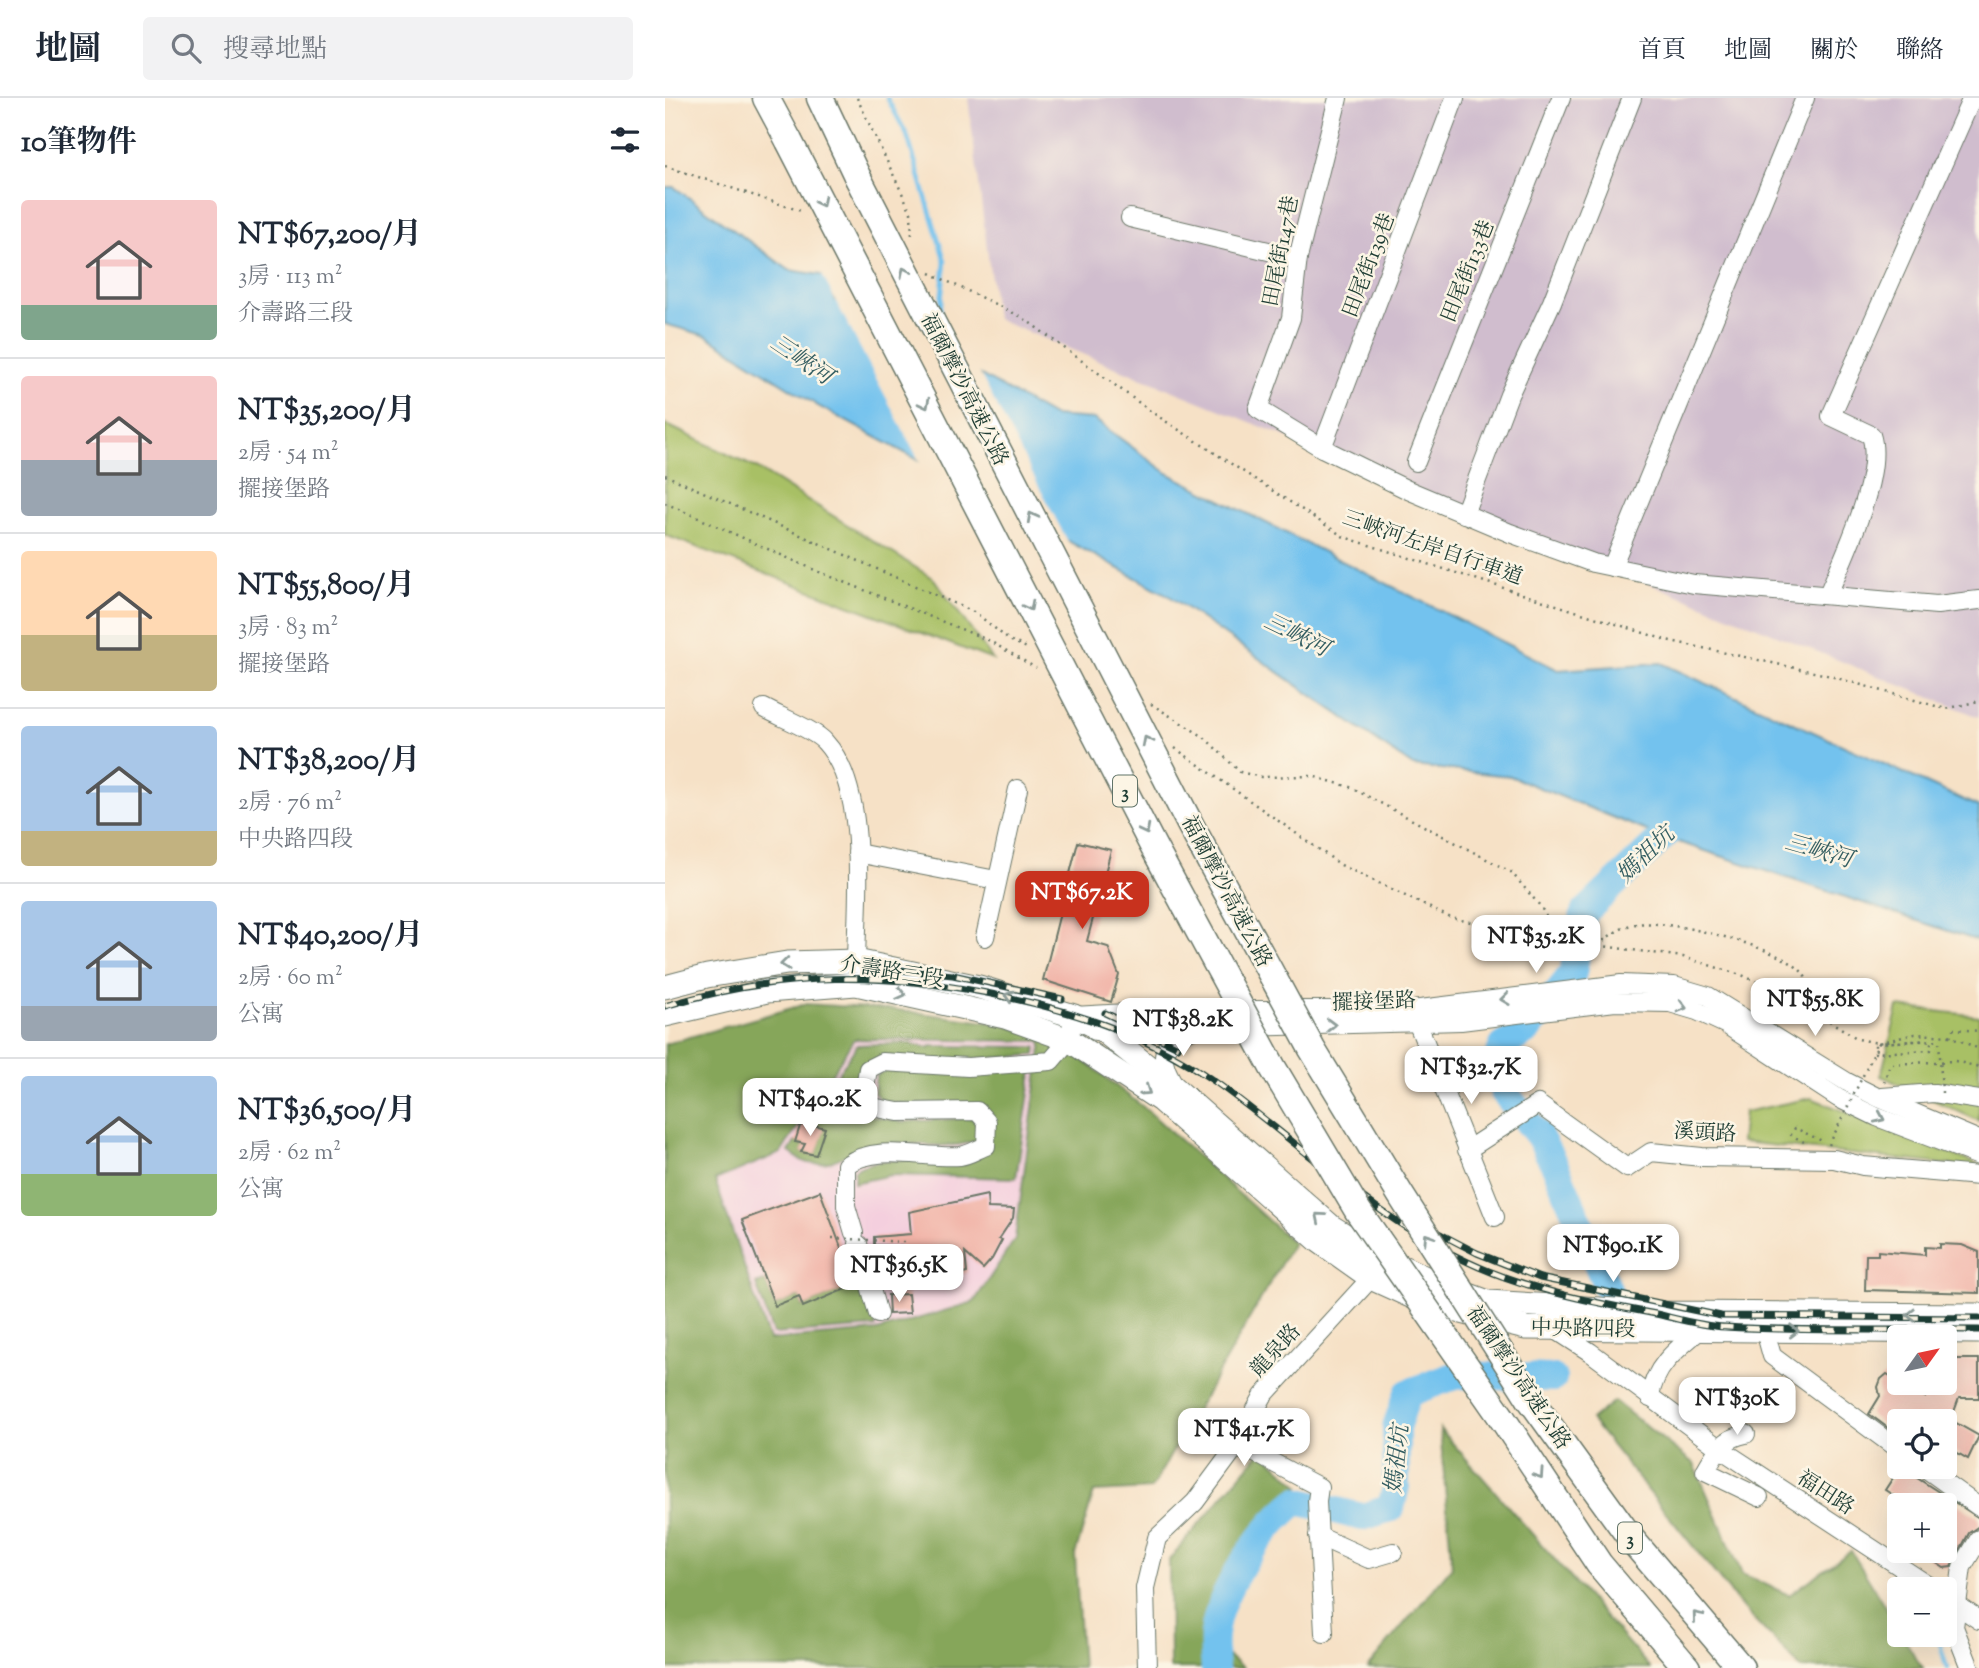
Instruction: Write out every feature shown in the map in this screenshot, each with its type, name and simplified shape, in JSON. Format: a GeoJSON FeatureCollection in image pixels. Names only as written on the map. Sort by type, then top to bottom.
{"type":"FeatureCollection","features":[{"type":"Feature","properties":{"kind":"highway","name":"福爾摩沙高速公路"},"geometry":{"type":"LineString","coordinates":[[766,98],[1153,846],[1273,1068],[1358,1211],[1502,1418],[1599,1564],[1687,1668]]}},
{"type":"Feature","properties":{"kind":"highway","name":"福爾摩沙高速公路"},"geometry":{"type":"LineString","coordinates":[[820,98],[857,176],[1191,826],[1306,1037],[1400,1194],[1531,1399],[1632,1540],[1741,1668]]}},
{"type":"Feature","properties":{"kind":"main road","name":"介壽路三段"},"geometry":{"type":"LineString","coordinates":[[665,987],[707,976],[787,963],[856,961],[979,986],[1074,1016]]}},
{"type":"Feature","properties":{"kind":"main road","name":"介壽路三段"},"geometry":{"type":"LineString","coordinates":[[665,1015],[767,990],[856,984],[1005,1017],[1069,1040]]}},
{"type":"Feature","properties":{"kind":"main road","name":"中央路四段"},"geometry":{"type":"LineString","coordinates":[[1074,1016],[1101,1029],[1177,1090],[1332,1227],[1377,1255],[1434,1282],[1488,1302],[1524,1307],[1553,1318]]}},
{"type":"Feature","properties":{"kind":"main road","name":"中央路四段"},"geometry":{"type":"LineString","coordinates":[[1069,1040],[1160,1100],[1318,1241],[1371,1278],[1426,1303],[1526,1328],[1553,1318],[1640,1317],[1664,1313],[1762,1322],[1979,1332]]}},
{"type":"Feature","properties":{"kind":"main road","name":"中央路四段"},"geometry":{"type":"LineString","coordinates":[[1640,1317],[1701,1329],[1762,1322],[1979,1315]]}},
{"type":"Feature","properties":{"kind":"street","name":"田尾街147巷"},"geometry":{"type":"LineString","coordinates":[[1322,448],[1258,409],[1291,317],[1298,258],[1338,98]]}},
{"type":"Feature","properties":{"kind":"street","name":"田尾街139巷"},"geometry":{"type":"LineString","coordinates":[[1322,448],[1455,98]]}},
{"type":"Feature","properties":{"kind":"street","name":"田尾街133巷"},"geometry":{"type":"LineString","coordinates":[[1416,462],[1560,98]]}},
{"type":"Feature","properties":{"kind":"street"},"geometry":{"type":"LineString","coordinates":[[1464,514],[1509,395],[1552,302],[1632,98]]}},
{"type":"Feature","properties":{"kind":"street"},"geometry":{"type":"LineString","coordinates":[[1612,567],[1805,98]]}},
{"type":"Feature","properties":{"kind":"street"},"geometry":{"type":"LineString","coordinates":[[1828,594],[1862,512],[1876,450],[1871,435],[1831,416],[1972,98]]}},
{"type":"Feature","properties":{"kind":"street"},"geometry":{"type":"LineString","coordinates":[[1130,218],[1298,258]]}},
{"type":"Feature","properties":{"kind":"street"},"geometry":{"type":"LineString","coordinates":[[1322,448],[1464,514],[1534,542],[1612,567],[1694,584],[1828,594],[1937,606],[1979,600]]}},
{"type":"Feature","properties":{"kind":"street"},"geometry":{"type":"LineString","coordinates":[[764,708],[825,741],[847,782],[857,825],[856,961]]}},
{"type":"Feature","properties":{"kind":"street"},"geometry":{"type":"LineString","coordinates":[[985,937],[1018,789]]}},
{"type":"Feature","properties":{"kind":"street"},"geometry":{"type":"LineString","coordinates":[[857,853],[996,880]]}},
{"type":"Feature","properties":{"kind":"street","name":"擺接堡路"},"geometry":{"type":"LineString","coordinates":[[878,1314],[846,1206],[846,1165],[857,1157],[880,1154],[963,1156],[986,1146],[987,1122],[977,1111],[898,1112],[872,1107],[864,1093],[868,1069],[882,1062],[968,1067],[1051,1060],[1069,1040],[1101,1029],[1194,1028],[1459,1013],[1674,986],[1708,996],[1847,1082],[1979,1140]]}},
{"type":"Feature","properties":{"kind":"street","name":"擺接堡路"},"geometry":{"type":"LineString","coordinates":[[1618,993],[1697,1011],[1725,1024],[1838,1098],[1899,1126],[1979,1156]]}},
{"type":"Feature","properties":{"kind":"street","name":"擺接堡路"},"geometry":{"type":"LineString","coordinates":[[1074,1016],[1179,1010],[1415,1016]]}},
{"type":"Feature","properties":{"kind":"street"},"geometry":{"type":"LineString","coordinates":[[1069,1040],[1074,1016]]}},
{"type":"Feature","properties":{"kind":"street"},"geometry":{"type":"LineString","coordinates":[[1415,1016],[1495,1217]]}},
{"type":"Feature","properties":{"kind":"street"},"geometry":{"type":"LineString","coordinates":[[1177,1090],[1163,1067],[1164,1053],[1172,1038],[1194,1028]]}},
{"type":"Feature","properties":{"kind":"street"},"geometry":{"type":"LineString","coordinates":[[1879,1098],[1942,1093],[1979,1100]]}},
{"type":"Feature","properties":{"kind":"street","name":"溪頭路"},"geometry":{"type":"LineString","coordinates":[[1469,1148],[1538,1104],[1627,1168],[1651,1152],[1702,1157],[1814,1158],[1863,1166],[1979,1176]]}},
{"type":"Feature","properties":{"kind":"street","name":"龍泉路"},"geometry":{"type":"LineString","coordinates":[[1147,1668],[1145,1588],[1157,1538],[1195,1502],[1235,1448],[1263,1396],[1371,1278],[1377,1255]]}},
{"type":"Feature","properties":{"kind":"street"},"geometry":{"type":"LineString","coordinates":[[1581,1297],[1640,1317]]}},
{"type":"Feature","properties":{"kind":"street","name":"福田路"},"geometry":{"type":"LineString","coordinates":[[1553,1318],[1590,1352],[1650,1398],[1712,1457],[1914,1577]]}},
{"type":"Feature","properties":{"kind":"street"},"geometry":{"type":"LineString","coordinates":[[1762,1322],[1772,1356],[1887,1441]]}},
{"type":"Feature","properties":{"kind":"street"},"geometry":{"type":"LineString","coordinates":[[1650,1398],[1651,1384],[1664,1362],[1701,1329]]}},
{"type":"Feature","properties":{"kind":"street"},"geometry":{"type":"LineString","coordinates":[[1746,1434],[1733,1436],[1712,1457],[1705,1471],[1759,1497]]}},
{"type":"Feature","properties":{"kind":"street"},"geometry":{"type":"LineString","coordinates":[[1235,1448],[1255,1453],[1319,1487],[1318,1527],[1324,1633]]}},
{"type":"Feature","properties":{"kind":"street"},"geometry":{"type":"LineString","coordinates":[[1940,1479],[1979,1507]]}},
{"type":"Feature","properties":{"kind":"street"},"geometry":{"type":"LineString","coordinates":[[1318,1527],[1369,1559],[1393,1552]]}},
{"type":"Feature","properties":{"kind":"street"},"geometry":{"type":"LineString","coordinates":[[1957,1582],[1962,1567],[1979,1539]]}},
{"type":"Feature","properties":{"kind":"street"},"geometry":{"type":"LineString","coordinates":[[1957,1604],[1979,1620]]}},
{"type":"Feature","properties":{"kind":"street"},"geometry":{"type":"LineString","coordinates":[[1957,1635],[1969,1668]]}},
{"type":"Feature","properties":{"kind":"path"},"geometry":{"type":"LineString","coordinates":[[857,98],[911,212],[912,242]]}},
{"type":"Feature","properties":{"kind":"path","name":"三峽河左岸自行車道"},"geometry":{"type":"LineString","coordinates":[[936,276],[1022,317],[1153,413],[1344,537],[1665,640],[1823,674],[1947,709],[1979,701]]}},
{"type":"Feature","properties":{"kind":"path"},"geometry":{"type":"LineString","coordinates":[[1598,944],[1613,933],[1635,924],[1677,925],[1776,953],[1800,970],[1812,986],[1818,1015]]}},
{"type":"Feature","properties":{"kind":"path"},"geometry":{"type":"LineString","coordinates":[[1559,940],[1683,957],[1732,972],[1795,999],[1858,1039],[1878,1043],[1915,1034],[1950,1036],[1979,1049]]}},
{"type":"Feature","properties":{"kind":"path"},"geometry":{"type":"LineString","coordinates":[[1950,1036],[1954,1029],[1979,1031]]}},
{"type":"Feature","properties":{"kind":"path"},"geometry":{"type":"LineString","coordinates":[[1829,1145],[1874,1054],[1879,1042],[1931,1040],[1931,1050],[1875,1053],[1875,1043],[1888,1043],[1913,1041],[1926,1041],[1939,1040],[1942,1093]]}},
{"type":"Feature","properties":{"kind":"path"},"geometry":{"type":"LineString","coordinates":[[1879,1098],[1890,1064],[1955,1061],[1979,1067]]}},
{"type":"Feature","properties":{"kind":"path"},"geometry":{"type":"LineString","coordinates":[[832,1238],[904,1242]]}},
{"type":"Feature","properties":{"kind":"shaded area"},"geometry":{"type":"Polygon","coordinates":[[[968,98],[1979,98],[1979,717],[996,319],[968,98]]]}},
{"type":"Feature","properties":{"kind":"shaded area"},"geometry":{"type":"Polygon","coordinates":[[[854,1039],[1042,1041],[1015,1239],[974,1302],[877,1331],[769,1341],[715,1180],[781,1153],[854,1039]]]}},
{"type":"Feature","properties":{"kind":"green space"},"geometry":{"type":"Polygon","coordinates":[[[665,424],[758,469],[934,579],[993,660],[665,535],[665,424]]]}},
{"type":"Feature","properties":{"kind":"green space"},"geometry":{"type":"Polygon","coordinates":[[[806,1004],[898,1010],[1001,1024],[1061,1043],[1147,1110],[1293,1243],[1151,1489],[1094,1492],[1075,1555],[1082,1668],[665,1668],[665,1044],[806,1004]],[[854,1039],[781,1153],[715,1180],[769,1340],[877,1331],[974,1302],[1015,1239],[1042,1041],[854,1039]]]}},
{"type":"Feature","properties":{"kind":"green space"},"geometry":{"type":"Polygon","coordinates":[[[1898,1007],[1979,1016],[1979,1121],[1881,1076],[1898,1007]]]}},
{"type":"Feature","properties":{"kind":"green space"},"geometry":{"type":"Polygon","coordinates":[[[906,1043],[930,1048],[1036,1047],[1035,1055],[860,1067],[856,1097],[867,1115],[901,1122],[971,1118],[980,1125],[979,1139],[941,1146],[876,1144],[817,1164],[806,1162],[789,1152],[795,1142],[805,1144],[802,1152],[816,1154],[824,1128],[806,1123],[857,1045],[906,1043]]]}},
{"type":"Feature","properties":{"kind":"green space"},"geometry":{"type":"Polygon","coordinates":[[[1033,1067],[1016,1178],[891,1175],[854,1183],[854,1171],[876,1162],[964,1162],[994,1121],[881,1100],[874,1093],[876,1076],[885,1070],[1033,1067]]]}},
{"type":"Feature","properties":{"kind":"green space"},"geometry":{"type":"Polygon","coordinates":[[[1811,1098],[1979,1165],[1979,1168],[1741,1142],[1744,1112],[1811,1098]]]}},
{"type":"Feature","properties":{"kind":"green space"},"geometry":{"type":"Polygon","coordinates":[[[765,1281],[775,1306],[799,1296],[803,1307],[855,1285],[869,1297],[876,1327],[773,1334],[756,1284],[765,1281]]]}},
{"type":"Feature","properties":{"kind":"green space"},"geometry":{"type":"Polygon","coordinates":[[[1614,1401],[1694,1464],[1742,1574],[1789,1595],[1851,1551],[1887,1610],[1887,1647],[1909,1647],[1922,1668],[1801,1668],[1743,1608],[1591,1420],[1614,1401]]]}},
{"type":"Feature","properties":{"kind":"green space"},"geometry":{"type":"Polygon","coordinates":[[[1440,1429],[1650,1668],[1367,1668],[1452,1567],[1440,1429]]]}},
{"type":"Feature","properties":{"kind":"green space"},"geometry":{"type":"Polygon","coordinates":[[[1261,1451],[1300,1486],[1243,1549],[1201,1634],[1243,1668],[1170,1668],[1169,1560],[1261,1451]]]}},
{"type":"Feature","properties":{"kind":"water","name":"三峽河"},"geometry":{"type":"Polygon","coordinates":[[[665,187],[674,187],[789,270],[827,276],[835,300],[944,354],[1053,416],[1094,419],[1167,473],[1558,670],[1661,663],[1979,807],[1979,941],[1657,835],[1510,776],[1413,766],[1168,595],[818,406],[707,336],[665,324],[665,187]]]}},
{"type":"Feature","properties":{"kind":"pier"},"geometry":{"type":"Polygon","coordinates":[[[820,271],[830,273],[838,298],[977,368],[1071,548],[923,468],[820,271]]]}},
{"type":"Feature","properties":{"kind":"building"},"geometry":{"type":"Polygon","coordinates":[[[1078,842],[1111,850],[1087,941],[1108,947],[1119,975],[1111,1002],[1043,980],[1078,842]]]}},
{"type":"Feature","properties":{"kind":"building"},"geometry":{"type":"Polygon","coordinates":[[[806,1123],[825,1128],[816,1155],[801,1152],[805,1144],[795,1142],[800,1126],[806,1123]]]}},
{"type":"Feature","properties":{"kind":"building"},"geometry":{"type":"Polygon","coordinates":[[[820,1191],[855,1285],[803,1307],[799,1296],[775,1306],[742,1220],[820,1191]]]}},
{"type":"Feature","properties":{"kind":"building"},"geometry":{"type":"Polygon","coordinates":[[[987,1195],[988,1208],[1014,1209],[1013,1218],[999,1239],[1002,1240],[983,1269],[965,1253],[967,1273],[931,1282],[931,1277],[906,1280],[901,1246],[874,1245],[874,1237],[911,1234],[909,1212],[987,1195]]]}},
{"type":"Feature","properties":{"kind":"building"},"geometry":{"type":"Polygon","coordinates":[[[1940,1244],[1962,1245],[1979,1252],[1979,1293],[1865,1290],[1866,1255],[1878,1255],[1878,1251],[1925,1255],[1925,1247],[1940,1248],[1940,1244]]]}},
{"type":"Feature","properties":{"kind":"building"},"geometry":{"type":"Polygon","coordinates":[[[908,1294],[910,1313],[889,1314],[888,1295],[908,1294]]]}},
{"type":"Feature","properties":{"kind":"building"},"geometry":{"type":"Polygon","coordinates":[[[1957,1359],[1979,1359],[1979,1398],[1959,1398],[1955,1409],[1887,1409],[1887,1427],[1869,1414],[1880,1396],[1878,1387],[1881,1379],[1887,1374],[1887,1395],[1957,1395],[1957,1359]]]}},
{"type":"Feature","properties":{"kind":"building"},"geometry":{"type":"Polygon","coordinates":[[[1957,1423],[1979,1436],[1968,1459],[1957,1453],[1957,1423]]]}},
{"type":"Feature","properties":{"kind":"building"},"geometry":{"type":"Polygon","coordinates":[[[1892,1479],[1919,1479],[1940,1493],[1890,1493],[1885,1490],[1892,1479]]]}},
{"type":"Feature","properties":{"kind":"building"},"geometry":{"type":"Polygon","coordinates":[[[1957,1504],[1979,1518],[1979,1526],[1969,1533],[1957,1556],[1957,1504]]]}},
{"type":"Feature","properties":{"kind":"building"},"geometry":{"type":"Polygon","coordinates":[[[1936,1563],[1953,1563],[1951,1567],[1944,1568],[1936,1563]]]}},
{"type":"Feature","properties":{"kind":"waterway"},"geometry":{"type":"LineString","coordinates":[[887,98],[907,135],[945,261],[940,314]]}},
{"type":"Feature","properties":{"kind":"waterway","name":"媽祖坑"},"geometry":{"type":"LineString","coordinates":[[1608,1289],[1556,1168],[1539,1136],[1504,1092],[1495,1065],[1503,1046],[1528,1030],[1573,973],[1584,913],[1688,813]]}},
{"type":"Feature","properties":{"kind":"waterway","name":"媽祖坑"},"geometry":{"type":"LineString","coordinates":[[1215,1668],[1214,1635],[1217,1617],[1233,1580],[1257,1543],[1297,1501],[1362,1517],[1391,1508],[1396,1486],[1396,1427],[1408,1393],[1457,1375],[1553,1378]]}},
{"type":"Feature","properties":{"kind":"waterway"},"geometry":{"type":"LineString","coordinates":[[1941,1647],[1947,1668]]}},
{"type":"Feature","properties":{"kind":"railway"},"geometry":{"type":"LineString","coordinates":[[879,968],[953,975],[1062,999]]}},
{"type":"Feature","properties":{"kind":"railway"},"geometry":{"type":"LineString","coordinates":[[665,1006],[751,986],[835,979],[877,979],[962,988],[1034,1003],[1114,1028],[1190,1065],[1408,1229],[1479,1267],[1522,1283],[1611,1305],[1716,1326],[1820,1330],[1979,1330]]}},
{"type":"Feature","properties":{"kind":"railway"},"geometry":{"type":"LineString","coordinates":[[1105,1013],[1178,1047]]}},
{"type":"Feature","properties":{"kind":"railway"},"geometry":{"type":"LineString","coordinates":[[1427,1227],[1477,1253],[1540,1278],[1721,1316],[1979,1318]]}}]}
